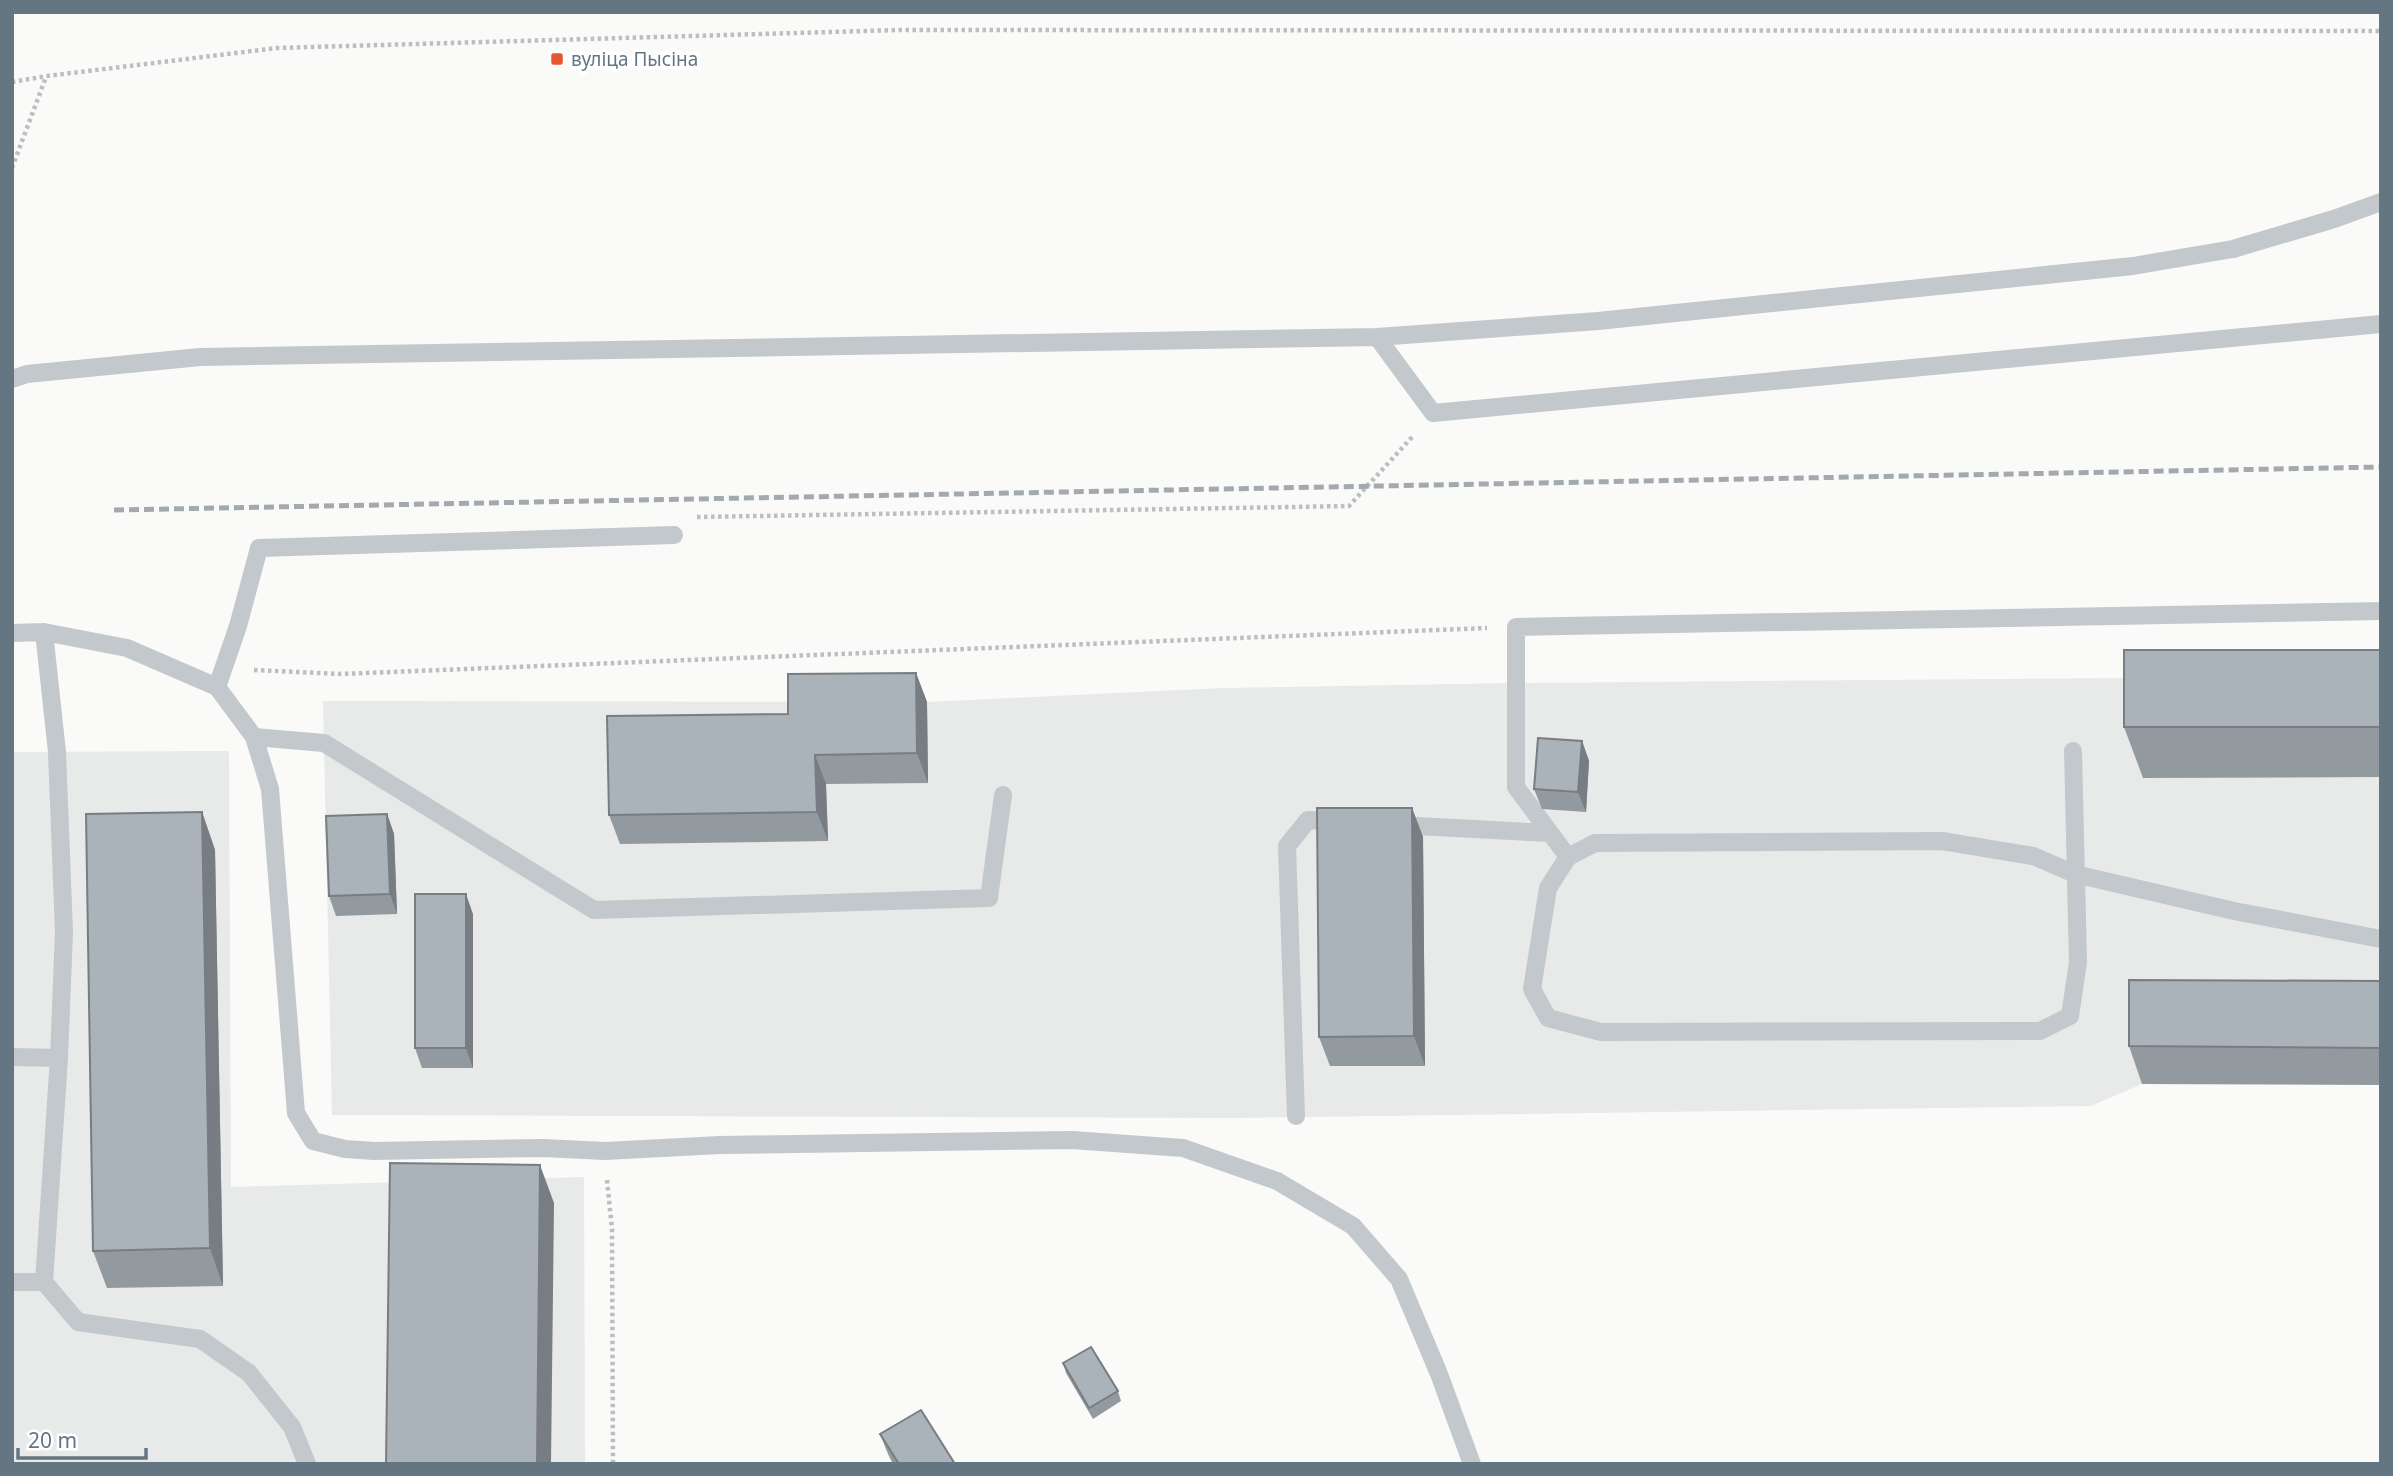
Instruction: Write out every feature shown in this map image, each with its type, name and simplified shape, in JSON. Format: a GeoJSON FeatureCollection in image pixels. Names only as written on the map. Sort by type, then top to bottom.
{"type":"FeatureCollection","features":[{"type":"Feature","properties":{"kind":"lane"},"geometry":{"type":"LineString","coordinates":[[12,379],[27,374],[200,357],[1377,337],[1598,321],[2133,265],[2234,249],[2381,202]]}},
{"type":"Feature","properties":{"kind":"lane"},"geometry":{"type":"LineString","coordinates":[[1377,337],[1433,412],[2381,324]]}},
{"type":"Feature","properties":{"kind":"lane"},"geometry":{"type":"LineString","coordinates":[[217,687],[259,548],[674,535]]}},
{"type":"Feature","properties":{"kind":"lane"},"geometry":{"type":"LineString","coordinates":[[1567,857],[1516,787],[1516,626],[2381,611]]}},
{"type":"Feature","properties":{"kind":"lane"},"geometry":{"type":"LineString","coordinates":[[12,633],[44,632],[127,648],[217,687],[254,737],[270,789],[296,1112],[313,1141],[345,1149],[374,1151],[543,1148],[605,1151],[720,1145],[1072,1140],[1183,1148],[1277,1181],[1353,1226],[1399,1279],[1440,1374],[1472,1464]]}},
{"type":"Feature","properties":{"kind":"lane"},"geometry":{"type":"LineString","coordinates":[[44,632],[57,751],[64,932],[59,1058],[44,1282],[78,1322],[200,1339],[248,1373],[292,1427],[307,1464]]}},
{"type":"Feature","properties":{"kind":"lane"},"geometry":{"type":"LineString","coordinates":[[254,737],[324,743],[594,910],[989,898],[1003,795]]}},
{"type":"Feature","properties":{"kind":"lane"},"geometry":{"type":"LineString","coordinates":[[2073,751],[2075,874],[2078,962],[2070,1016],[2040,1031],[1601,1032],[1548,1018],[1532,989],[1548,888],[1567,857],[1595,844],[1942,841],[2033,856],[2075,874],[2234,911],[2381,939]]}},
{"type":"Feature","properties":{"kind":"lane"},"geometry":{"type":"LineString","coordinates":[[1296,1116],[1287,846],[1308,820],[1550,833]]}},
{"type":"Feature","properties":{"kind":"lane"},"geometry":{"type":"LineString","coordinates":[[12,1057],[59,1058]]}},
{"type":"Feature","properties":{"kind":"lane"},"geometry":{"type":"LineString","coordinates":[[12,1283],[44,1282]]}},
{"type":"Feature","properties":{"kind":"path"},"geometry":{"type":"LineString","coordinates":[[12,82],[277,48],[899,30],[1509,32],[1883,29],[2381,32]]}},
{"type":"Feature","properties":{"kind":"path"},"geometry":{"type":"LineString","coordinates":[[12,168],[47,76]]}},
{"type":"Feature","properties":{"kind":"path"},"geometry":{"type":"LineString","coordinates":[[674,535],[699,516],[1349,506],[1433,412]]}},
{"type":"Feature","properties":{"kind":"path"},"geometry":{"type":"LineString","coordinates":[[224,668],[341,674],[1516,626]]}},
{"type":"Feature","properties":{"kind":"path"},"geometry":{"type":"LineString","coordinates":[[605,1151],[612,1229],[613,1464]]}},
{"type":"Feature","properties":{"kind":"shaded area"},"geometry":{"type":"Polygon","coordinates":[[[2381,676],[2381,1085],[2142,1084],[2091,1106],[1231,1118],[332,1115],[323,701],[927,702],[1223,688],[2381,676]]]}},
{"type":"Feature","properties":{"kind":"shaded area"},"geometry":{"type":"Polygon","coordinates":[[[229,751],[231,1187],[584,1177],[585,1464],[12,1464],[12,752],[229,751]]]}},
{"type":"Feature","properties":{"kind":"building"},"geometry":{"type":"Polygon","coordinates":[[[2124,650],[2381,650],[2381,727],[2124,727],[2124,650]]]}},
{"type":"Feature","properties":{"kind":"building"},"geometry":{"type":"Polygon","coordinates":[[[916,673],[917,753],[815,755],[817,812],[609,815],[607,716],[788,714],[788,674],[916,673]]]}},
{"type":"Feature","properties":{"kind":"building"},"geometry":{"type":"Polygon","coordinates":[[[1538,738],[1582,741],[1578,792],[1534,789],[1538,738]]]}},
{"type":"Feature","properties":{"kind":"building"},"geometry":{"type":"Polygon","coordinates":[[[1317,808],[1412,808],[1414,1036],[1319,1037],[1317,808]]]}},
{"type":"Feature","properties":{"kind":"building"},"geometry":{"type":"Polygon","coordinates":[[[202,812],[210,1248],[93,1251],[86,814],[202,812]]]}},
{"type":"Feature","properties":{"kind":"building"},"geometry":{"type":"Polygon","coordinates":[[[387,814],[390,894],[329,896],[326,816],[387,814]]]}},
{"type":"Feature","properties":{"kind":"building"},"geometry":{"type":"Polygon","coordinates":[[[415,894],[466,894],[466,1048],[415,1048],[415,894]]]}},
{"type":"Feature","properties":{"kind":"building"},"geometry":{"type":"Polygon","coordinates":[[[2129,980],[2381,981],[2381,1048],[2129,1046],[2129,980]]]}},
{"type":"Feature","properties":{"kind":"building"},"geometry":{"type":"Polygon","coordinates":[[[390,1163],[540,1165],[537,1464],[386,1464],[390,1163]]]}},
{"type":"Feature","properties":{"kind":"building"},"geometry":{"type":"Polygon","coordinates":[[[1091,1347],[1118,1391],[1089,1408],[1063,1363],[1091,1347]]]}},
{"type":"Feature","properties":{"kind":"building"},"geometry":{"type":"Polygon","coordinates":[[[921,1410],[955,1464],[899,1464],[880,1434],[921,1410]]]}},
{"type":"Feature","properties":{"kind":"railway"},"geometry":{"type":"LineString","coordinates":[[114,510],[2381,467]]}},
{"type":"Feature","properties":{"kind":"place","name":"вуліца Пысіна"},"geometry":{"type":"Point","coordinates":[557,59]}}]}
